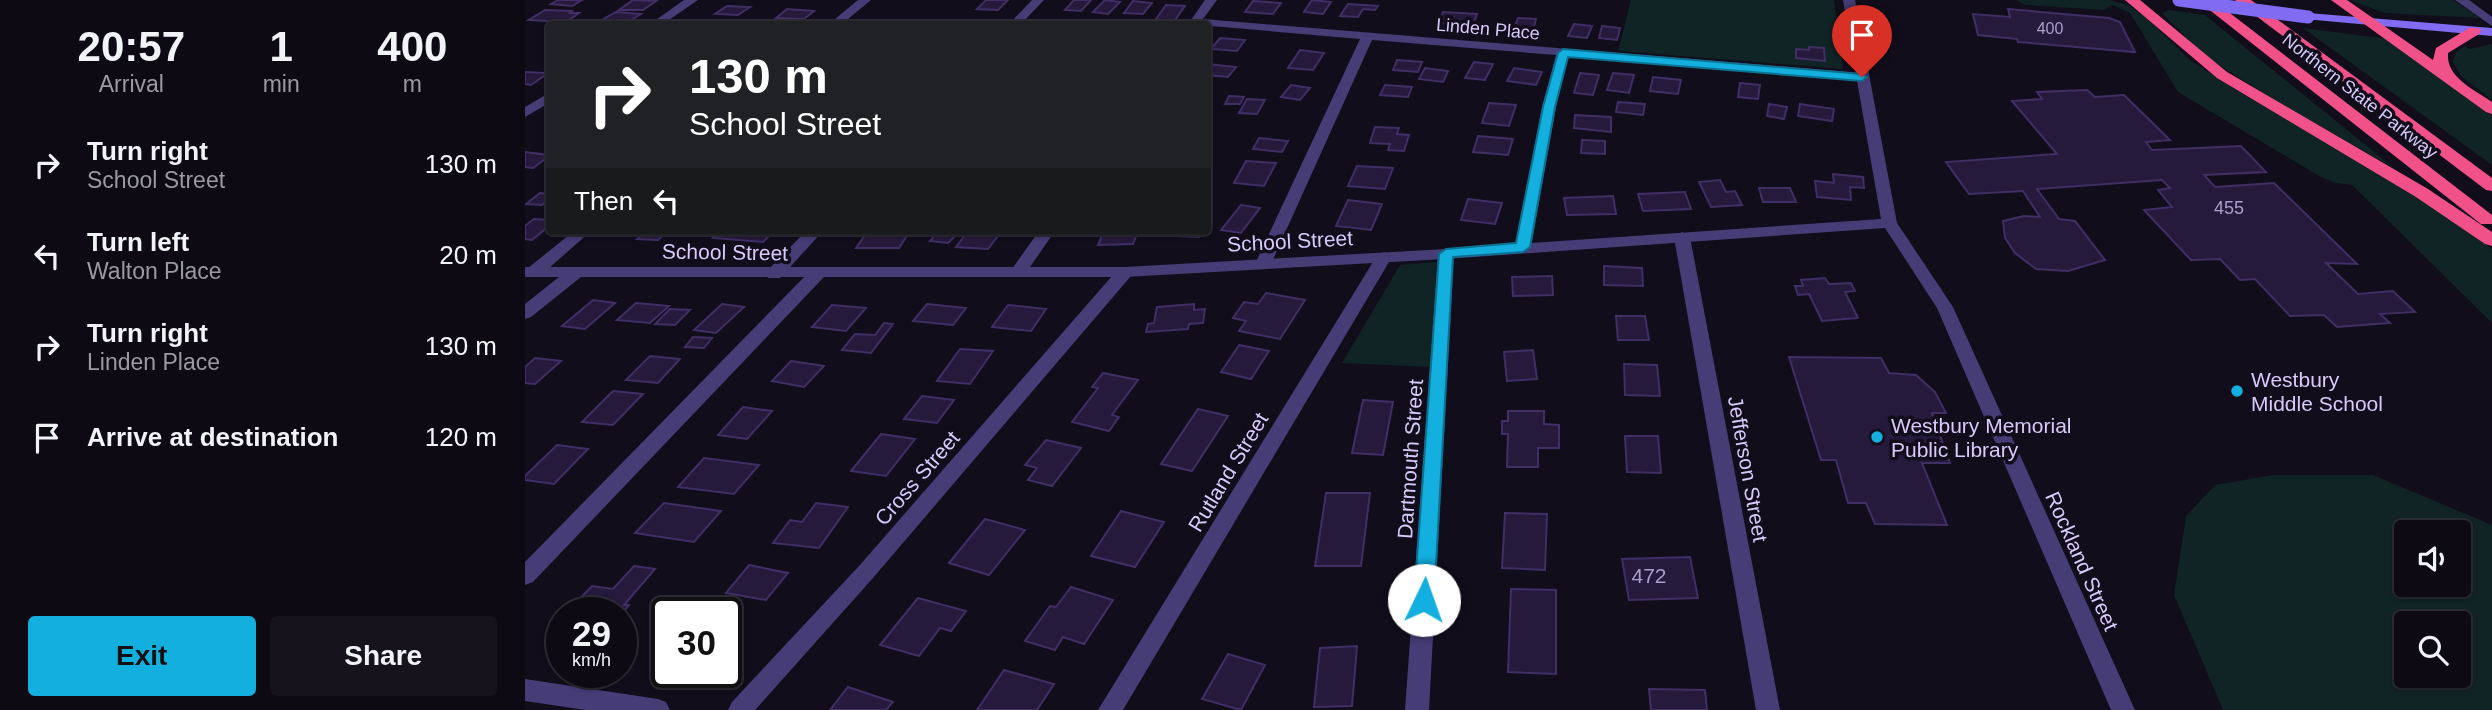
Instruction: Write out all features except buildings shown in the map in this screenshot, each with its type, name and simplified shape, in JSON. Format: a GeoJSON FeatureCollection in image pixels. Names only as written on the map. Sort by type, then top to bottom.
{"type":"FeatureCollection","features":[{"type":"Feature","properties":{"kind":"highway"},"geometry":{"type":"LineString","coordinates":[[2132,0],[2221,75],[2423,193],[2492,240]]}},
{"type":"Feature","properties":{"kind":"highway","name":"Northern State Parkway"},"geometry":{"type":"LineString","coordinates":[[2204,0],[2492,223]]}},
{"type":"Feature","properties":{"kind":"highway","name":"Northern State Parkway"},"geometry":{"type":"LineString","coordinates":[[2242,0],[2492,186]]}},
{"type":"Feature","properties":{"kind":"highway"},"geometry":{"type":"LineString","coordinates":[[2338,0],[2492,109]]}},
{"type":"Feature","properties":{"kind":"highway"},"geometry":{"type":"LineString","coordinates":[[2448,78],[2440,62],[2441,51],[2474,31]]}},
{"type":"Feature","properties":{"kind":"main road"},"geometry":{"type":"LineString","coordinates":[[2179,0],[2308,17],[2492,32]]}},
{"type":"Feature","properties":{"kind":"street"},"geometry":{"type":"LineString","coordinates":[[660,21],[692,0]]}},
{"type":"Feature","properties":{"kind":"street"},"geometry":{"type":"LineString","coordinates":[[839,21],[865,0]]}},
{"type":"Feature","properties":{"kind":"street"},"geometry":{"type":"LineString","coordinates":[[1017,21],[1038,0]]}},
{"type":"Feature","properties":{"kind":"street"},"geometry":{"type":"LineString","coordinates":[[1196,21],[1211,0]]}},
{"type":"Feature","properties":{"kind":"street","name":"Rockland Street"},"geometry":{"type":"LineString","coordinates":[[1849,0],[1889,223],[1945,307],[2123,710]]}},
{"type":"Feature","properties":{"kind":"street"},"geometry":{"type":"LineString","coordinates":[[2461,0],[2492,22]]}},
{"type":"Feature","properties":{"kind":"street","name":"Linden Place"},"geometry":{"type":"LineString","coordinates":[[1211,24],[1862,77]]}},
{"type":"Feature","properties":{"kind":"street"},"geometry":{"type":"LineString","coordinates":[[1263,264],[1367,37]]}},
{"type":"Feature","properties":{"kind":"street"},"geometry":{"type":"LineString","coordinates":[[1523,247],[1549,107],[1563,53]]}},
{"type":"Feature","properties":{"kind":"street"},"geometry":{"type":"LineString","coordinates":[[525,113],[546,99]]}},
{"type":"Feature","properties":{"kind":"street","name":"School Street"},"geometry":{"type":"LineString","coordinates":[[529,272],[1125,272],[1446,254],[1889,223]]}},
{"type":"Feature","properties":{"kind":"street"},"geometry":{"type":"LineString","coordinates":[[529,272],[578,235]]}},
{"type":"Feature","properties":{"kind":"street"},"geometry":{"type":"LineString","coordinates":[[774,274],[811,235]]}},
{"type":"Feature","properties":{"kind":"street"},"geometry":{"type":"LineString","coordinates":[[1017,272],[1044,235]]}},
{"type":"Feature","properties":{"kind":"street","name":"Jefferson Street"},"geometry":{"type":"LineString","coordinates":[[1682,237],[1768,710]]}},
{"type":"Feature","properties":{"kind":"street","name":"Dartmouth Street"},"geometry":{"type":"LineString","coordinates":[[1417,710],[1446,254]]}},
{"type":"Feature","properties":{"kind":"street","name":"Rutland Street"},"geometry":{"type":"LineString","coordinates":[[1110,710],[1384,257]]}},
{"type":"Feature","properties":{"kind":"street","name":"Cross Street"},"geometry":{"type":"LineString","coordinates":[[740,710],[866,572],[1125,272]]}},
{"type":"Feature","properties":{"kind":"street"},"geometry":{"type":"LineString","coordinates":[[525,313],[575,273]]}},
{"type":"Feature","properties":{"kind":"street"},"geometry":{"type":"LineString","coordinates":[[525,576],[818,274]]}},
{"type":"Feature","properties":{"kind":"street"},"geometry":{"type":"LineString","coordinates":[[525,690],[659,710]]}},
{"type":"Feature","properties":{"kind":"green space"},"geometry":{"type":"Polygon","coordinates":[[[1631,0],[1834,0],[1843,69],[1618,51],[1631,0]]]}},
{"type":"Feature","properties":{"kind":"green space"},"geometry":{"type":"Polygon","coordinates":[[[2016,0],[2109,0],[2128,5],[2147,18],[2190,60],[2426,201],[2492,249],[2492,323],[2352,185],[2321,177],[2178,92],[2130,13],[2112,5],[2104,10],[2025,5],[2016,0]]]}},
{"type":"Feature","properties":{"kind":"green space"},"geometry":{"type":"Polygon","coordinates":[[[2349,0],[2453,0],[2480,18],[2385,13],[2349,0]]]}},
{"type":"Feature","properties":{"kind":"green space"},"geometry":{"type":"Polygon","coordinates":[[[2169,10],[2205,15],[2394,168],[2284,106],[2206,57],[2162,13],[2169,10]]]}},
{"type":"Feature","properties":{"kind":"green space"},"geometry":{"type":"Polygon","coordinates":[[[2303,28],[2388,39],[2492,113],[2492,165],[2303,28]]]}},
{"type":"Feature","properties":{"kind":"green space"},"geometry":{"type":"Polygon","coordinates":[[[2492,44],[2492,100],[2462,77],[2453,62],[2456,52],[2465,46],[2470,49],[2492,44]]]}},
{"type":"Feature","properties":{"kind":"green space"},"geometry":{"type":"Polygon","coordinates":[[[1437,262],[1430,367],[1342,363],[1400,265],[1437,262]]]}},
{"type":"Feature","properties":{"kind":"green space"},"geometry":{"type":"Polygon","coordinates":[[[2273,475],[2373,475],[2492,525],[2492,710],[2223,710],[2174,595],[2186,516],[2215,485],[2273,475]]]}},
{"type":"Feature","properties":{"kind":"place","name":"Westbury Middle School"},"geometry":{"type":"Point","coordinates":[2237,391]}},
{"type":"Feature","properties":{"kind":"place","name":"Westbury Memorial Public Library"},"geometry":{"type":"Point","coordinates":[1877,437]}},
{"type":"Feature","properties":{"kind":"route"},"geometry":{"type":"LineString","coordinates":[[1424,600],[1446,254],[1523,247],[1549,107],[1563,53],[1862,77]]}}]}
